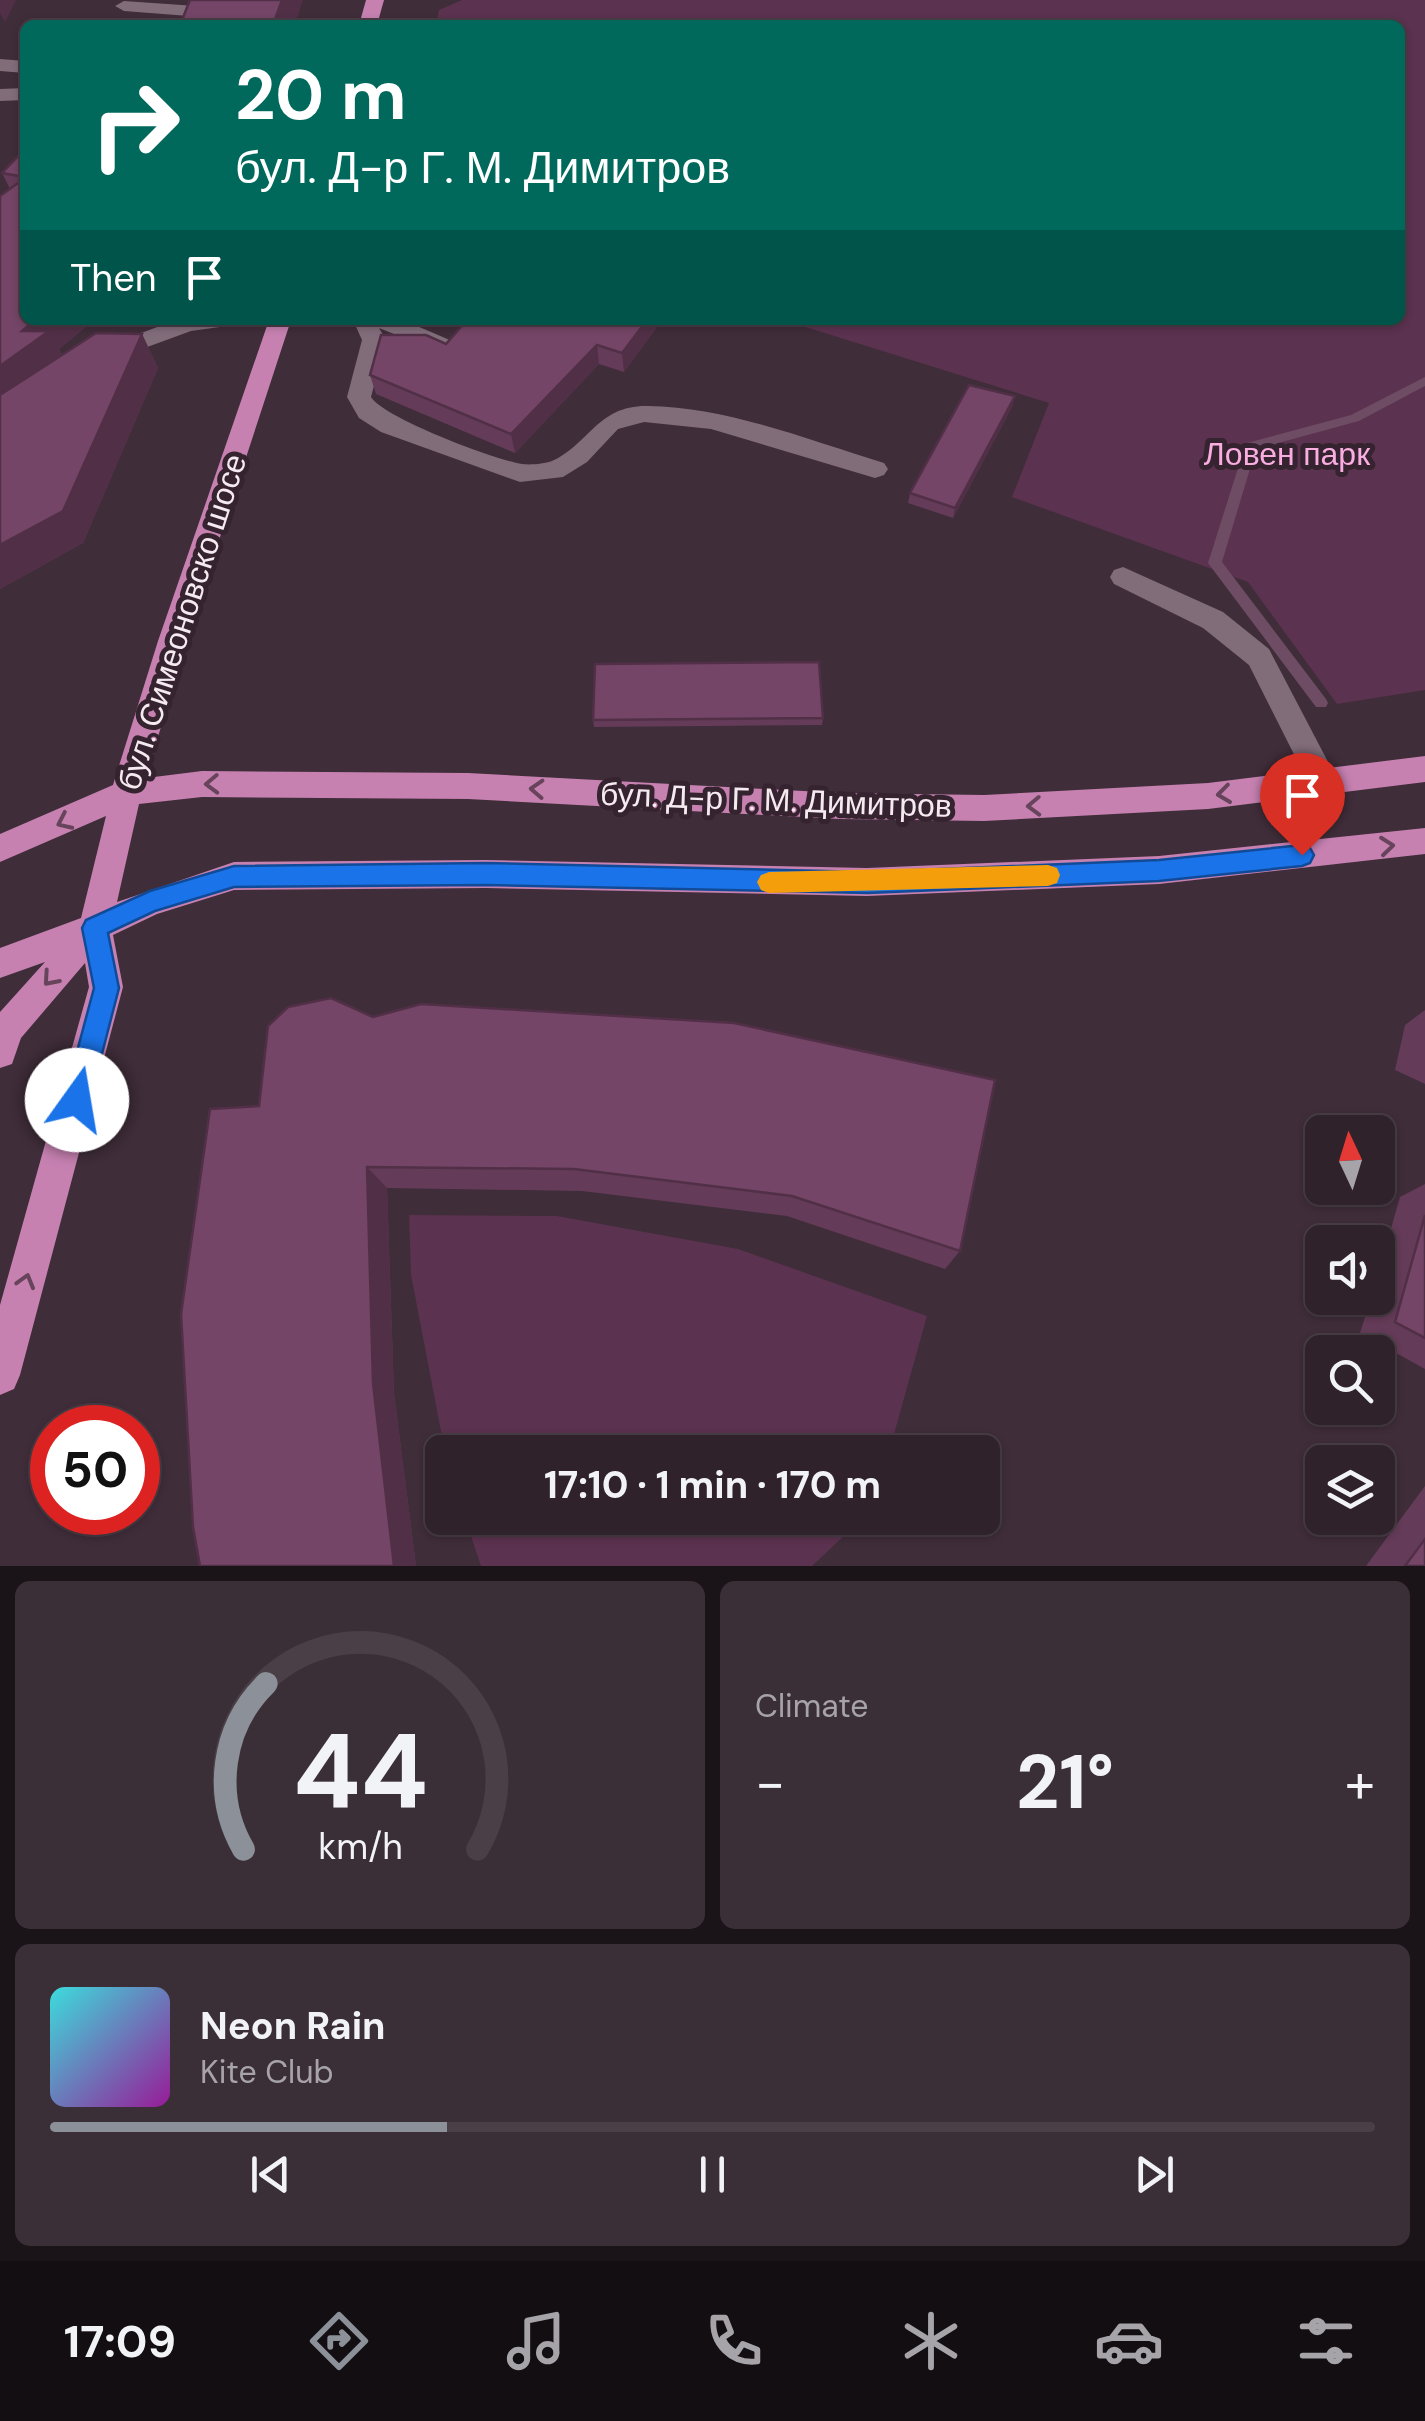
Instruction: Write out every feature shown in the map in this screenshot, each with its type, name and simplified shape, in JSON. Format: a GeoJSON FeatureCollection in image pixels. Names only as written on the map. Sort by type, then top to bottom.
{"type":"FeatureCollection","features":[{"type":"Feature","properties":{"kind":"main road","name":"бул. Симеоновско шосе"},"geometry":{"type":"LineString","coordinates":[[0,1375],[106,988],[94,928],[126,794],[172,641],[278,325]]}},
{"type":"Feature","properties":{"kind":"main road","name":"бул. Д-р Г. М. Димитров"},"geometry":{"type":"LineString","coordinates":[[0,848],[126,794],[202,784],[468,786],[840,806],[984,808],[1208,796],[1425,770]]}},
{"type":"Feature","properties":{"kind":"main road"},"geometry":{"type":"LineString","coordinates":[[0,963],[150,902],[234,876],[486,874],[868,882],[1159,870],[1425,841]]}},
{"type":"Feature","properties":{"kind":"main road","name":"бул. Симеоновско шосе"},"geometry":{"type":"LineString","coordinates":[[0,1052],[6,1030],[94,928]]}},
{"type":"Feature","properties":{"kind":"street"},"geometry":{"type":"LineString","coordinates":[[122,3],[202,12],[209,0]]}},
{"type":"Feature","properties":{"kind":"street"},"geometry":{"type":"LineString","coordinates":[[88,364],[142,338],[185,325]]}},
{"type":"Feature","properties":{"kind":"street"},"geometry":{"type":"LineString","coordinates":[[366,325],[374,340],[360,397],[368,412],[390,426],[520,473],[554,471],[578,456],[610,422],[644,414],[711,420],[875,469]]}},
{"type":"Feature","properties":{"kind":"street"},"geometry":{"type":"LineString","coordinates":[[394,325],[444,346]]}},
{"type":"Feature","properties":{"kind":"street"},"geometry":{"type":"LineString","coordinates":[[1122,577],[1213,620],[1259,657],[1324,781]]}},
{"type":"Feature","properties":{"kind":"green space","name":"Ловен парк"},"geometry":{"type":"Polygon","coordinates":[[[462,0],[1425,0],[1425,690],[1337,704],[1248,582],[1012,497],[1049,403],[799,325],[1405,325],[1405,20],[437,20],[439,10],[462,0]]]}},
{"type":"Feature","properties":{"kind":"green space"},"geometry":{"type":"Polygon","coordinates":[[[409,1215],[557,1216],[738,1249],[927,1316],[894,1435],[442,1435],[411,1275],[409,1215]]]}},
{"type":"Feature","properties":{"kind":"green space"},"geometry":{"type":"Polygon","coordinates":[[[471,1535],[845,1535],[812,1566],[481,1566],[471,1535]]]}},
{"type":"Feature","properties":{"kind":"building"},"geometry":{"type":"Polygon","coordinates":[[[190,0],[282,0],[275,20],[182,20],[190,0]]]}},
{"type":"Feature","properties":{"kind":"building"},"geometry":{"type":"Polygon","coordinates":[[[20,154],[20,176],[2,173],[20,154]]]}},
{"type":"Feature","properties":{"kind":"building"},"geometry":{"type":"Polygon","coordinates":[[[20,182],[20,325],[29,325],[22,331],[49,331],[0,366],[0,196],[20,182]]]}},
{"type":"Feature","properties":{"kind":"building"},"geometry":{"type":"Polygon","coordinates":[[[463,325],[643,325],[622,353],[597,345],[511,434],[370,375],[381,335],[426,335],[446,344],[463,325]]]}},
{"type":"Feature","properties":{"kind":"building"},"geometry":{"type":"Polygon","coordinates":[[[96,333],[142,334],[63,511],[0,545],[0,395],[96,333]]]}},
{"type":"Feature","properties":{"kind":"building"},"geometry":{"type":"Polygon","coordinates":[[[969,385],[1015,396],[955,508],[910,493],[969,385]]]}},
{"type":"Feature","properties":{"kind":"building"},"geometry":{"type":"Polygon","coordinates":[[[819,662],[823,718],[593,720],[595,664],[819,662]]]}},
{"type":"Feature","properties":{"kind":"building"},"geometry":{"type":"Polygon","coordinates":[[[331,998],[373,1017],[421,1004],[734,1023],[995,1080],[960,1251],[792,1196],[574,1169],[367,1167],[373,1383],[394,1566],[200,1566],[193,1527],[181,1314],[210,1109],[259,1106],[268,1026],[288,1007],[331,998]]]}},
{"type":"Feature","properties":{"kind":"building"},"geometry":{"type":"Polygon","coordinates":[[[1425,1215],[1425,1338],[1395,1322],[1425,1215]]]}},
{"type":"Feature","properties":{"kind":"building"},"geometry":{"type":"Polygon","coordinates":[[[1425,1539],[1425,1566],[1405,1566],[1425,1539]]]}},
{"type":"Feature","properties":{"kind":"waterway"},"geometry":{"type":"LineString","coordinates":[[1321,703],[1215,563],[1251,446],[1355,418],[1425,381]]}},
{"type":"Feature","properties":{"kind":"slow traffic"},"geometry":{"type":"LineString","coordinates":[[769,882],[1048,875]]}},
{"type":"Feature","properties":{"kind":"route"},"geometry":{"type":"LineString","coordinates":[[77,1100],[106,988],[94,928],[150,902],[234,876],[486,874],[868,882],[1159,870],[1302,855]]}}]}
